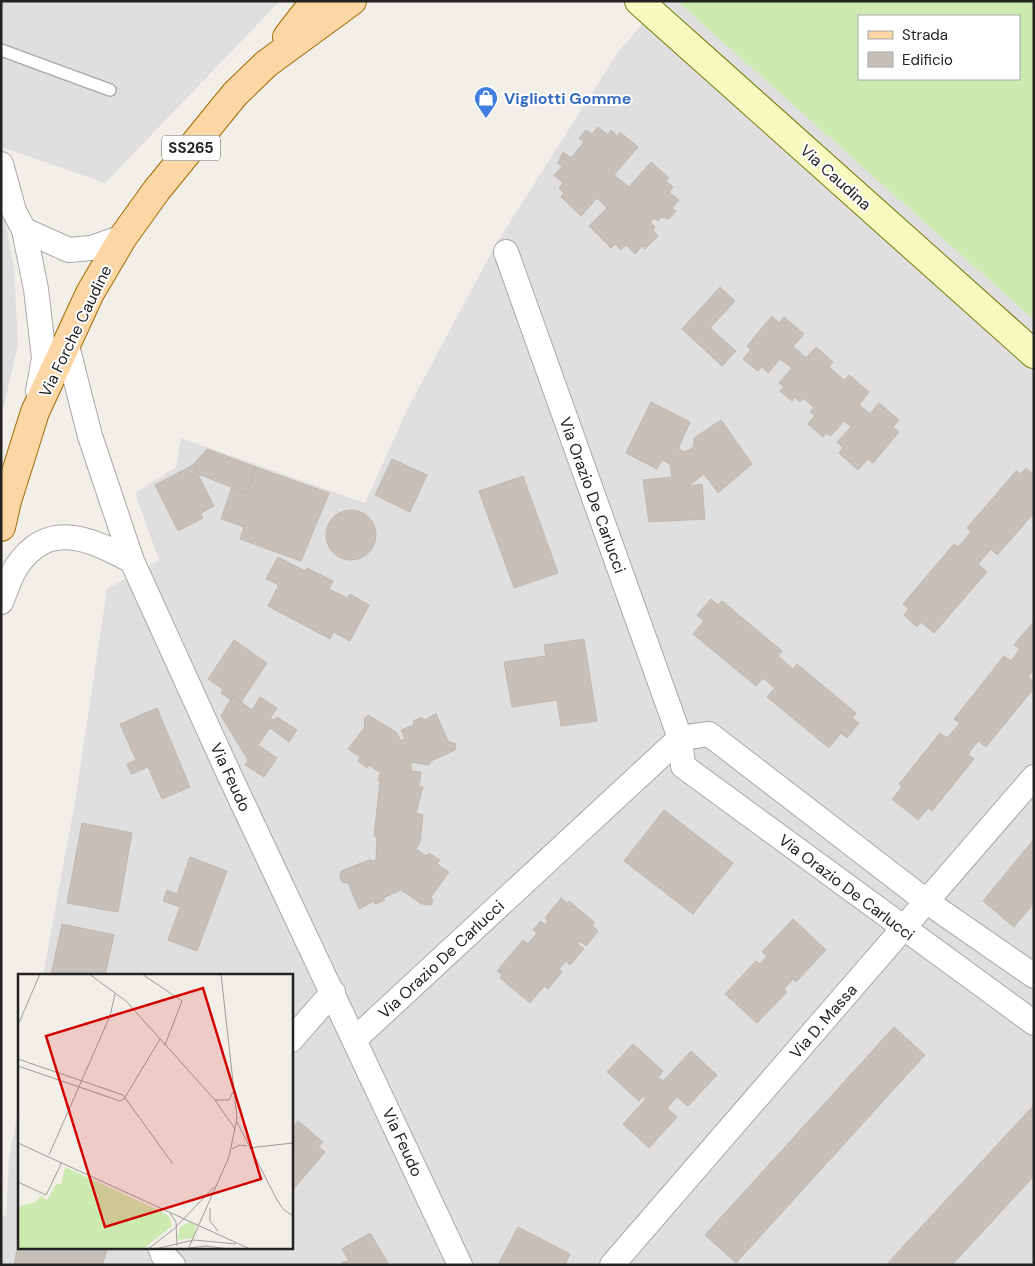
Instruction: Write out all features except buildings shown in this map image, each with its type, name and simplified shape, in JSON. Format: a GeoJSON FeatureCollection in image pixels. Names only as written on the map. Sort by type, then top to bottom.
{"type":"FeatureCollection","features":[{"type":"Feature","properties":{"kind":"main road","name":"Via Forche Caudine"},"geometry":{"type":"LineString","coordinates":[[266,64],[315,1]]}},
{"type":"Feature","properties":{"kind":"main road","name":"Via Forche Caudine"},"geometry":{"type":"LineString","coordinates":[[1,528],[7,501],[34,412],[67,346],[90,293],[123,237],[156,191],[235,94],[266,64],[352,1]]}},
{"type":"Feature","properties":{"kind":"main road","name":"Via Caudina"},"geometry":{"type":"LineString","coordinates":[[639,1],[1034,354]]}},
{"type":"Feature","properties":{"kind":"street"},"geometry":{"type":"LineString","coordinates":[[1,164],[13,216],[36,289],[44,358],[34,412]]}},
{"type":"Feature","properties":{"kind":"street"},"geometry":{"type":"LineString","coordinates":[[13,216],[69,250],[91,248],[123,237]]}},
{"type":"Feature","properties":{"kind":"street","name":"Via Orazio De Carlucci"},"geometry":{"type":"LineString","coordinates":[[506,252],[680,738],[683,766],[902,929],[1034,1023]]}},
{"type":"Feature","properties":{"kind":"street","name":"Via Feudo"},"geometry":{"type":"LineString","coordinates":[[67,346],[90,436],[132,561],[227,770],[355,1038],[460,1265]]}},
{"type":"Feature","properties":{"kind":"street"},"geometry":{"type":"LineString","coordinates":[[1,602],[17,566],[33,550],[50,538],[69,536],[78,538],[102,545],[132,561]]}},
{"type":"Feature","properties":{"kind":"street"},"geometry":{"type":"LineString","coordinates":[[680,738],[709,734],[926,901],[1034,976]]}},
{"type":"Feature","properties":{"kind":"street","name":"Via Orazio De Carlucci"},"geometry":{"type":"LineString","coordinates":[[355,1038],[680,738]]}},
{"type":"Feature","properties":{"kind":"street","name":"Via D. Massa"},"geometry":{"type":"LineString","coordinates":[[612,1265],[1034,777]]}},
{"type":"Feature","properties":{"kind":"street"},"geometry":{"type":"LineString","coordinates":[[292,1039],[333,992]]}},
{"type":"Feature","properties":{"kind":"street"},"geometry":{"type":"LineString","coordinates":[[160,1248],[173,1265]]}},
{"type":"Feature","properties":{"kind":"lane"},"geometry":{"type":"LineString","coordinates":[[1,50],[110,90]]}},
{"type":"Feature","properties":{"kind":"shaded area"},"geometry":{"type":"Polygon","coordinates":[[[1,1],[280,1],[105,183],[1,147],[1,1]]]}},
{"type":"Feature","properties":{"kind":"shaded area"},"geometry":{"type":"Polygon","coordinates":[[[663,1],[677,1],[1034,320],[1034,1265],[1,1265],[1,1217],[6,1215],[9,1159],[18,1110],[18,1248],[292,1248],[292,974],[43,974],[75,801],[107,589],[159,560],[135,493],[176,467],[181,438],[365,503],[407,410],[496,244],[618,52],[663,1]]]}},
{"type":"Feature","properties":{"kind":"shaded area"},"geometry":{"type":"Polygon","coordinates":[[[1,198],[14,269],[18,345],[1,418],[1,198]]]}},
{"type":"Feature","properties":{"kind":"green space"},"geometry":{"type":"Polygon","coordinates":[[[677,1],[1034,1],[1034,320],[677,1]]]}},
{"type":"Feature","properties":{"kind":"place","name":"Vigliotti Gomme"},"geometry":{"type":"Point","coordinates":[486,119]}}]}
